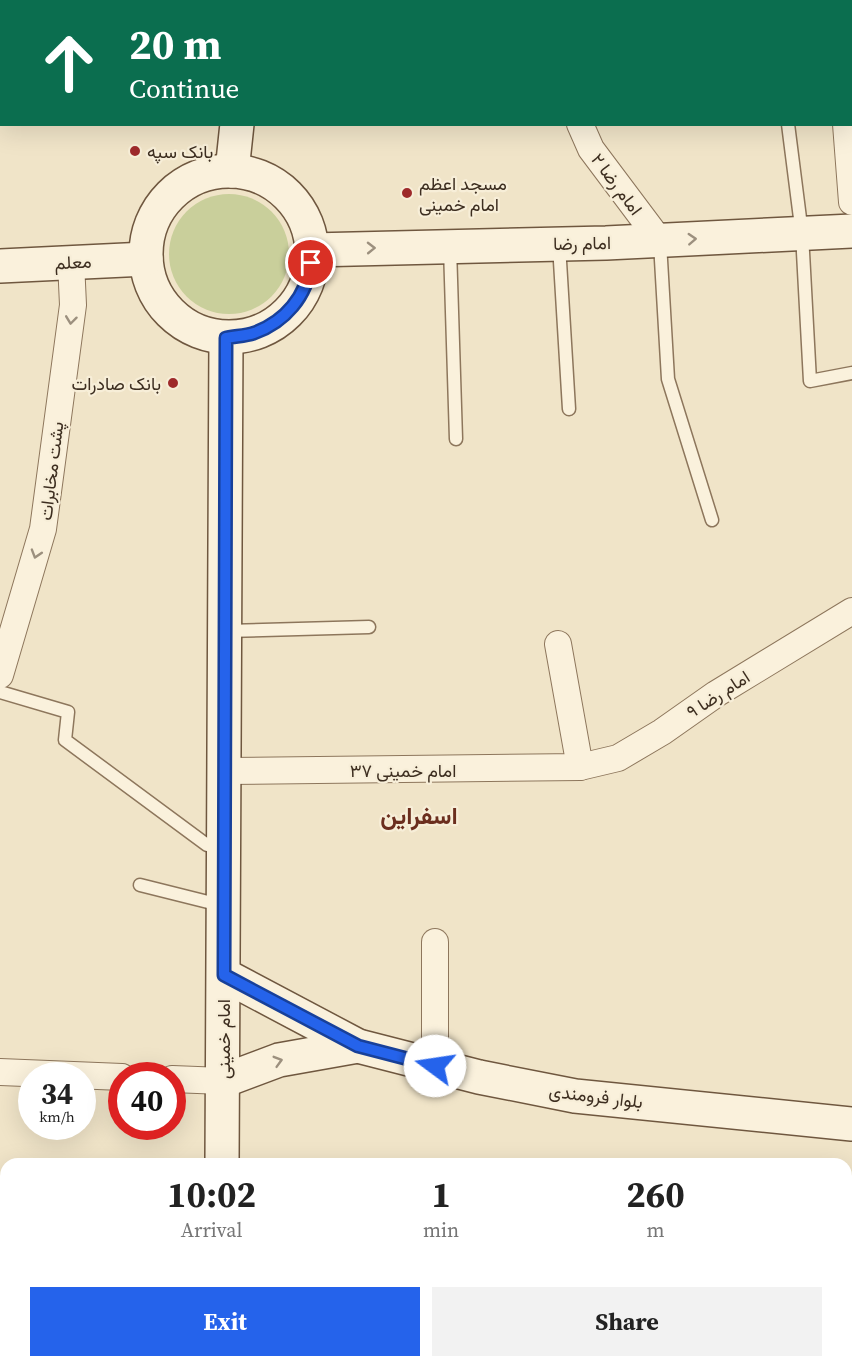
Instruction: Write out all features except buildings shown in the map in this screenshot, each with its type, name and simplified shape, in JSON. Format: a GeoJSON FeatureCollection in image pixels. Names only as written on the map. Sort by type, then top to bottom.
{"type":"FeatureCollection","features":[{"type":"Feature","properties":{"kind":"main road"},"geometry":{"type":"LineString","coordinates":[[232,171],[237,126]]}},
{"type":"Feature","properties":{"kind":"main road"},"geometry":{"type":"LineString","coordinates":[[232,171],[256,176],[271,183],[296,204],[308,226],[312,250],[309,277],[297,302],[278,321],[253,334],[226,338],[202,333],[180,322],[163,304],[151,283],[146,259],[149,232],[161,207],[180,187],[205,175],[232,171]]}},
{"type":"Feature","properties":{"kind":"main road","name":"امام رضا"},"geometry":{"type":"LineString","coordinates":[[312,250],[660,241],[852,231]]}},
{"type":"Feature","properties":{"kind":"main road","name":"معلم"},"geometry":{"type":"LineString","coordinates":[[0,266],[146,259]]}},
{"type":"Feature","properties":{"kind":"main road","name":"امام خمینی"},"geometry":{"type":"LineString","coordinates":[[222,1158],[226,338]]}},
{"type":"Feature","properties":{"kind":"main road"},"geometry":{"type":"LineString","coordinates":[[224,975],[358,1046]]}},
{"type":"Feature","properties":{"kind":"main road"},"geometry":{"type":"LineString","coordinates":[[223,1081],[279,1060],[358,1046]]}},
{"type":"Feature","properties":{"kind":"main road","name":"بلوار فرومندی"},"geometry":{"type":"LineString","coordinates":[[358,1046],[479,1077],[574,1096],[849,1120]]}},
{"type":"Feature","properties":{"kind":"street","name":"امام رضا ۲"},"geometry":{"type":"LineString","coordinates":[[581,126],[591,149],[660,241]]}},
{"type":"Feature","properties":{"kind":"street"},"geometry":{"type":"LineString","coordinates":[[846,126],[852,202]]}},
{"type":"Feature","properties":{"kind":"street","name":"پشت مخابرات"},"geometry":{"type":"LineString","coordinates":[[0,677],[43,530],[73,305],[71,261]]}},
{"type":"Feature","properties":{"kind":"street","name":"امام رضا ۹"},"geometry":{"type":"LineString","coordinates":[[580,767],[618,758],[662,732],[716,694],[852,611]]}},
{"type":"Feature","properties":{"kind":"street"},"geometry":{"type":"LineString","coordinates":[[558,644],[580,767]]}},
{"type":"Feature","properties":{"kind":"street","name":"امام خمینی ۳۷"},"geometry":{"type":"LineString","coordinates":[[225,771],[580,767]]}},
{"type":"Feature","properties":{"kind":"street"},"geometry":{"type":"LineString","coordinates":[[435,942],[435,1066]]}},
{"type":"Feature","properties":{"kind":"street"},"geometry":{"type":"LineString","coordinates":[[0,1072],[108,1076]]}},
{"type":"Feature","properties":{"kind":"street"},"geometry":{"type":"LineString","coordinates":[[186,1080],[223,1081]]}},
{"type":"Feature","properties":{"kind":"lane"},"geometry":{"type":"LineString","coordinates":[[788,126],[802,234],[810,381],[852,373]]}},
{"type":"Feature","properties":{"kind":"lane"},"geometry":{"type":"LineString","coordinates":[[660,241],[668,379],[712,520]]}},
{"type":"Feature","properties":{"kind":"lane"},"geometry":{"type":"LineString","coordinates":[[559,244],[569,409]]}},
{"type":"Feature","properties":{"kind":"lane"},"geometry":{"type":"LineString","coordinates":[[450,246],[456,439]]}},
{"type":"Feature","properties":{"kind":"lane"},"geometry":{"type":"LineString","coordinates":[[226,631],[369,627]]}},
{"type":"Feature","properties":{"kind":"lane"},"geometry":{"type":"LineString","coordinates":[[0,677],[68,712],[65,740],[207,845],[225,846]]}},
{"type":"Feature","properties":{"kind":"lane"},"geometry":{"type":"LineString","coordinates":[[140,885],[224,906]]}},
{"type":"Feature","properties":{"kind":"green space"},"geometry":{"type":"Polygon","coordinates":[[[229,194],[252,199],[271,212],[284,231],[289,254],[284,277],[271,296],[252,309],[229,314],[206,309],[187,296],[174,277],[169,254],[174,231],[187,212],[206,199],[229,194]]]}},
{"type":"Feature","properties":{"kind":"place","name":"بانک سپه"},"geometry":{"type":"Point","coordinates":[135,151]}},
{"type":"Feature","properties":{"kind":"place","name":"مسجد اعظم امام خمینی"},"geometry":{"type":"Point","coordinates":[407,193]}},
{"type":"Feature","properties":{"kind":"place","name":"بانک صادرات"},"geometry":{"type":"Point","coordinates":[173,383]}},
{"type":"Feature","properties":{"kind":"district","name":"اسفراین"},"geometry":{"type":"Point","coordinates":[419,815]}},
{"type":"Feature","properties":{"kind":"route"},"geometry":{"type":"LineString","coordinates":[[311,263],[309,277],[297,302],[278,321],[253,334],[226,338],[224,975],[358,1046],[435,1066]]}}]}
